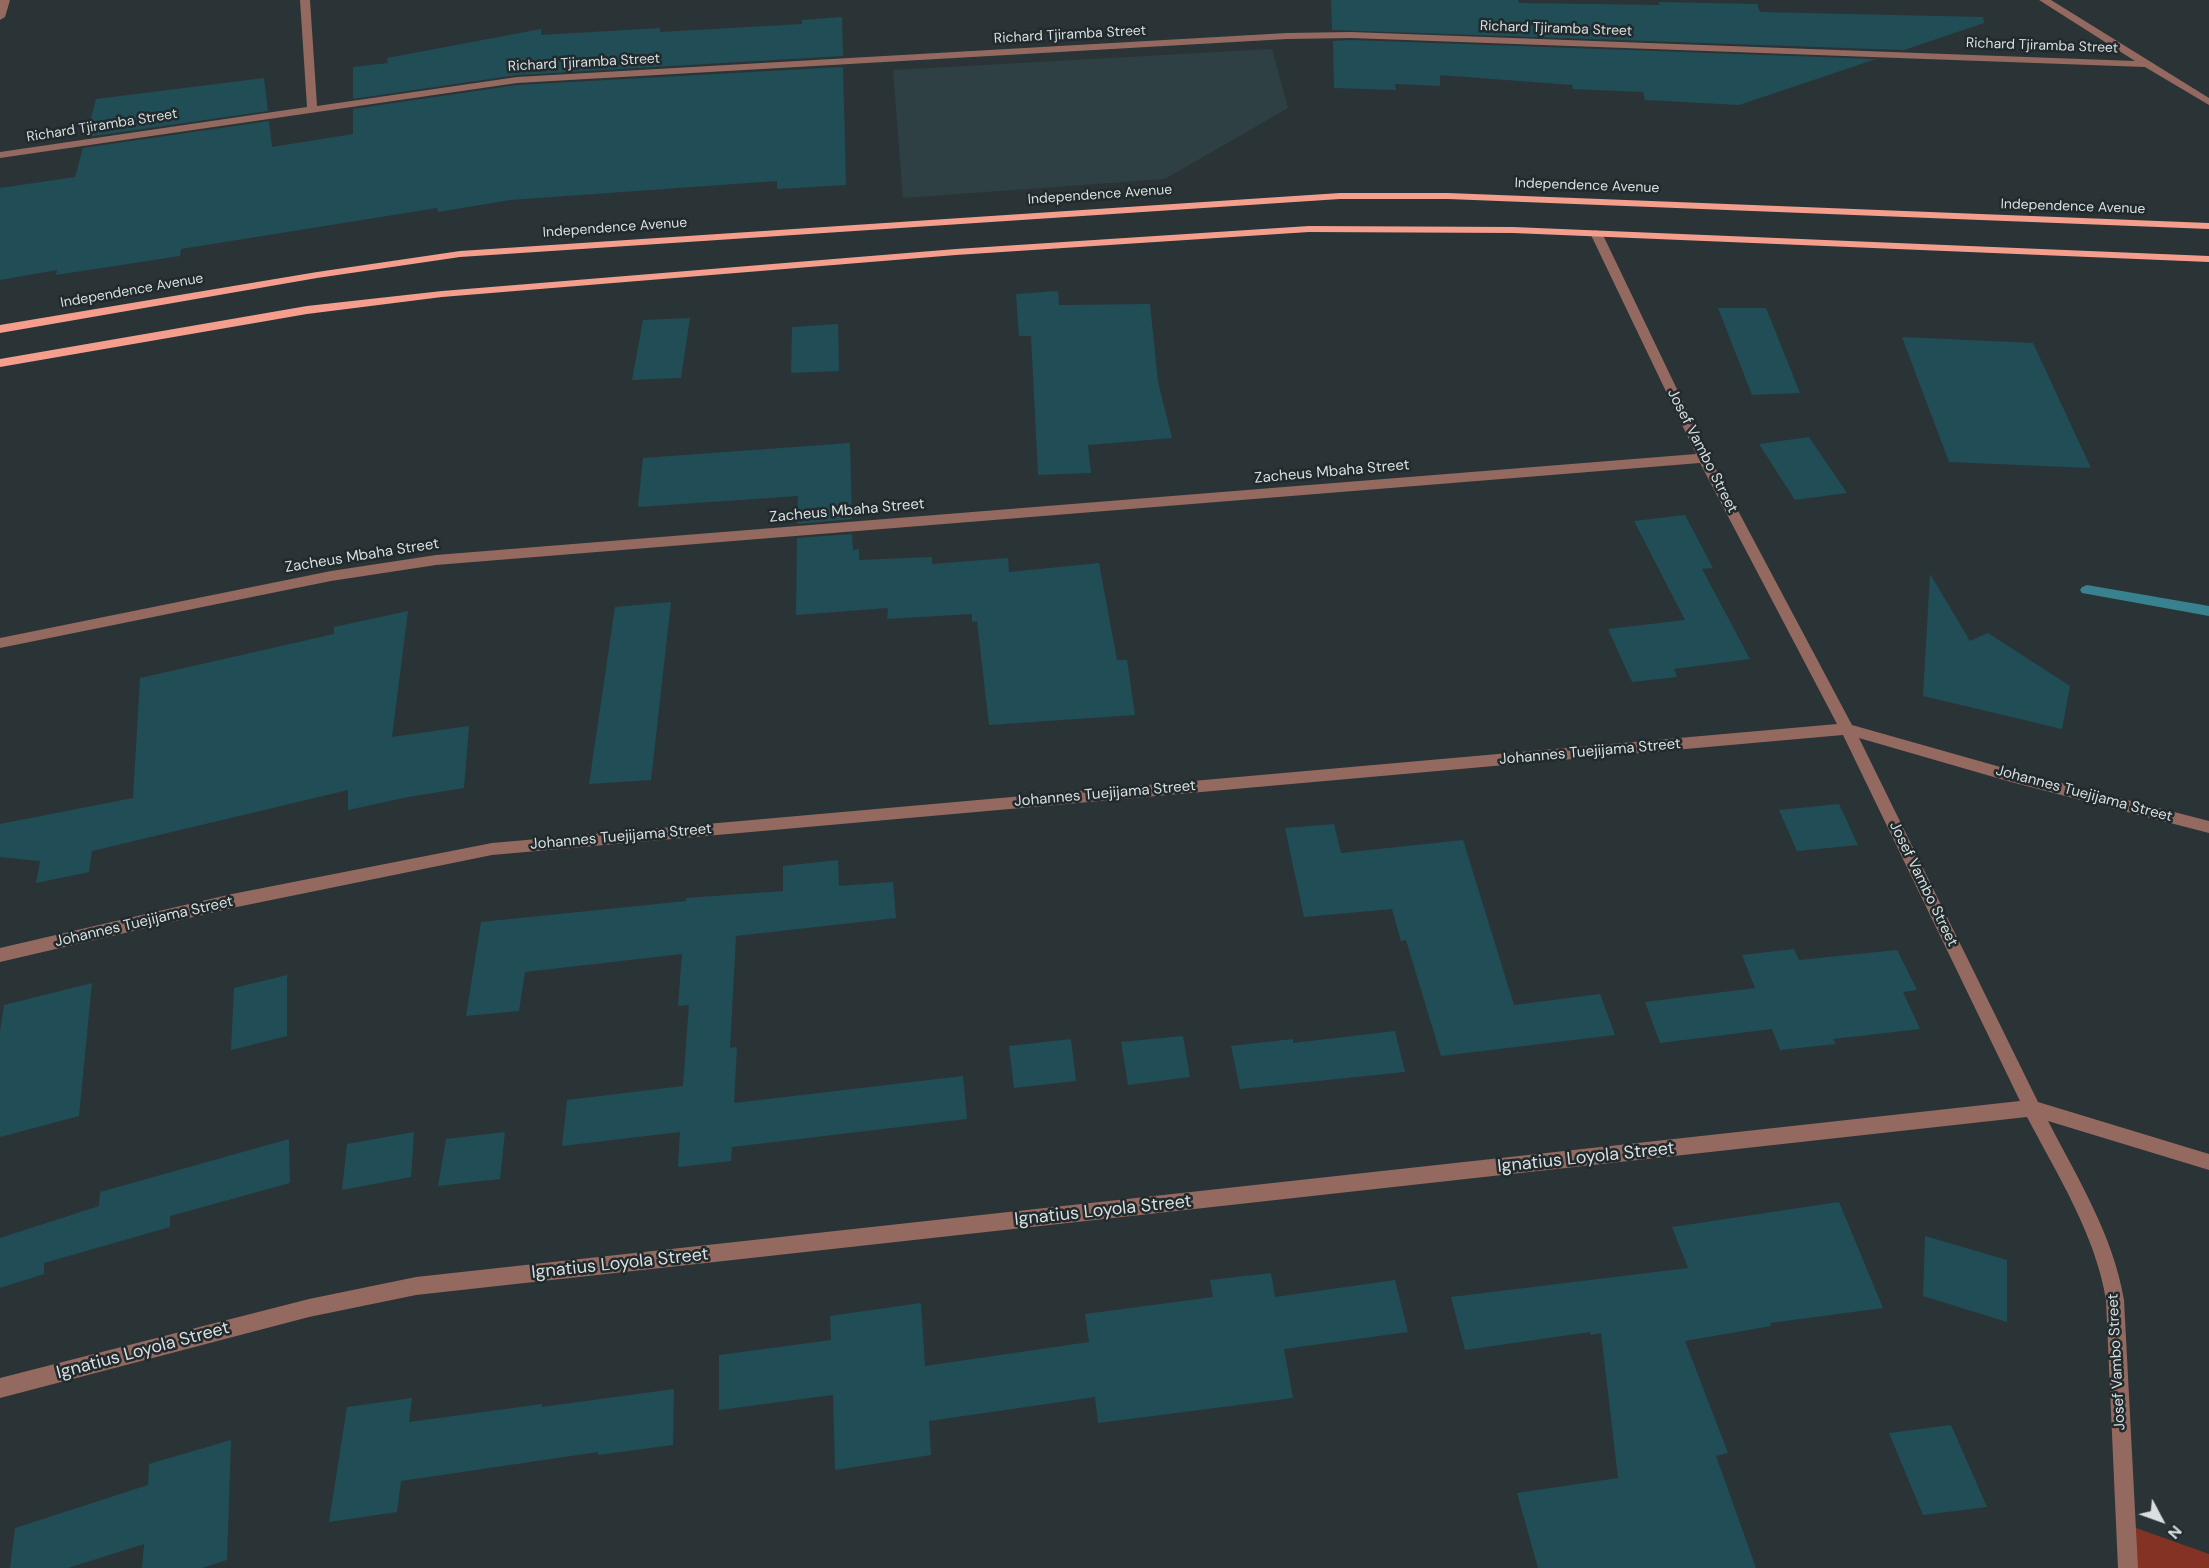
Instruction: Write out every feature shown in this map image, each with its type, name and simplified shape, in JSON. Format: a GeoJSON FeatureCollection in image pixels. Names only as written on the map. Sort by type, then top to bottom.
{"type":"FeatureCollection","features":[{"type":"Feature","properties":{"kind":"main road","name":"Independence Avenue"},"geometry":{"type":"LineString","coordinates":[[0,329],[317,275],[460,254],[1340,196],[1459,196],[2209,226]]}},
{"type":"Feature","properties":{"kind":"main road"},"geometry":{"type":"LineString","coordinates":[[0,363],[307,310],[568,281],[1309,229],[1447,229],[1596,233],[2209,259]]}},
{"type":"Feature","properties":{"kind":"street"},"geometry":{"type":"LineString","coordinates":[[0,17],[5,0]]}},
{"type":"Feature","properties":{"kind":"street"},"geometry":{"type":"LineString","coordinates":[[305,0],[312,108]]}},
{"type":"Feature","properties":{"kind":"street"},"geometry":{"type":"LineString","coordinates":[[2044,0],[2209,102]]}},
{"type":"Feature","properties":{"kind":"street","name":"Richard Tjiramba Street"},"geometry":{"type":"LineString","coordinates":[[0,155],[517,80],[1320,35],[2146,63]]}},
{"type":"Feature","properties":{"kind":"street","name":"Josef Vambo Street"},"geometry":{"type":"LineString","coordinates":[[1596,233],[1704,458],[1847,729],[2032,1108],[2099,1238],[2110,1270],[2115,1300],[2127,1568]]}},
{"type":"Feature","properties":{"kind":"street","name":"Zacheus Mbaha Street"},"geometry":{"type":"LineString","coordinates":[[0,643],[331,576],[436,560],[1704,458]]}},
{"type":"Feature","properties":{"kind":"street","name":"Johannes Tuejijama Street"},"geometry":{"type":"LineString","coordinates":[[0,956],[232,901],[492,849],[1847,729],[2011,776],[2209,827]]}},
{"type":"Feature","properties":{"kind":"street","name":"Ignatius Loyola Street"},"geometry":{"type":"LineString","coordinates":[[0,1388],[309,1308],[416,1286],[2032,1108],[2209,1162]]}},
{"type":"Feature","properties":{"kind":"shaded area"},"geometry":{"type":"Polygon","coordinates":[[[1272,49],[1288,108],[1165,179],[903,198],[893,70],[1272,49]]]}},
{"type":"Feature","properties":{"kind":"shaded area"},"geometry":{"type":"Polygon","coordinates":[[[2125,1524],[2209,1554],[2209,1568],[2128,1568],[2125,1524]]]}},
{"type":"Feature","properties":{"kind":"building"},"geometry":{"type":"Polygon","coordinates":[[[1331,0],[1518,0],[1519,3],[1660,5],[1658,2],[1757,4],[1760,12],[1983,17],[1984,23],[1904,50],[1332,30],[1331,0]]]}},
{"type":"Feature","properties":{"kind":"building"},"geometry":{"type":"Polygon","coordinates":[[[842,17],[843,56],[517,75],[353,99],[353,67],[388,63],[387,58],[541,29],[541,35],[660,28],[660,32],[802,24],[802,20],[842,17]]]}},
{"type":"Feature","properties":{"kind":"building"},"geometry":{"type":"Polygon","coordinates":[[[1333,41],[1876,59],[1739,105],[1645,100],[1643,92],[1573,89],[1572,85],[1440,75],[1440,86],[1395,84],[1396,90],[1334,88],[1333,41]]]}},
{"type":"Feature","properties":{"kind":"building"},"geometry":{"type":"Polygon","coordinates":[[[843,67],[846,185],[777,189],[777,181],[510,200],[438,212],[437,208],[181,249],[180,256],[56,275],[57,270],[0,280],[0,188],[75,177],[83,148],[269,121],[272,147],[353,134],[353,109],[517,85],[843,67]]]}},
{"type":"Feature","properties":{"kind":"building"},"geometry":{"type":"Polygon","coordinates":[[[264,78],[268,111],[86,137],[96,99],[264,78]]]}},
{"type":"Feature","properties":{"kind":"building"},"geometry":{"type":"Polygon","coordinates":[[[1058,291],[1059,305],[1150,304],[1158,382],[1172,438],[1088,445],[1091,473],[1038,475],[1031,336],[1019,336],[1016,294],[1058,291]]]}},
{"type":"Feature","properties":{"kind":"building"},"geometry":{"type":"Polygon","coordinates":[[[1718,308],[1766,308],[1800,393],[1752,395],[1718,308]]]}},
{"type":"Feature","properties":{"kind":"building"},"geometry":{"type":"Polygon","coordinates":[[[690,318],[681,378],[632,380],[643,320],[690,318]]]}},
{"type":"Feature","properties":{"kind":"building"},"geometry":{"type":"Polygon","coordinates":[[[838,324],[839,371],[791,373],[792,327],[838,324]]]}},
{"type":"Feature","properties":{"kind":"building"},"geometry":{"type":"Polygon","coordinates":[[[1902,337],[2033,343],[2091,468],[1949,462],[1902,337]]]}},
{"type":"Feature","properties":{"kind":"building"},"geometry":{"type":"Polygon","coordinates":[[[1809,437],[1847,493],[1795,500],[1759,444],[1809,437]]]}},
{"type":"Feature","properties":{"kind":"building"},"geometry":{"type":"Polygon","coordinates":[[[850,443],[852,519],[797,524],[798,496],[638,507],[643,458],[850,443]]]}},
{"type":"Feature","properties":{"kind":"building"},"geometry":{"type":"Polygon","coordinates":[[[1685,515],[1713,568],[1702,569],[1750,659],[1674,669],[1677,677],[1632,682],[1608,629],[1685,620],[1634,521],[1685,515]]]}},
{"type":"Feature","properties":{"kind":"building"},"geometry":{"type":"Polygon","coordinates":[[[852,534],[853,550],[859,549],[859,560],[932,557],[932,564],[1008,558],[1009,572],[1099,563],[1117,660],[1127,660],[1135,715],[989,725],[977,621],[972,622],[972,614],[887,619],[888,608],[796,615],[797,538],[852,534]]]}},
{"type":"Feature","properties":{"kind":"building"},"geometry":{"type":"Polygon","coordinates":[[[1930,574],[1970,641],[1988,633],[2070,686],[2062,729],[1923,696],[1930,574]]]}},
{"type":"Feature","properties":{"kind":"building"},"geometry":{"type":"Polygon","coordinates":[[[671,602],[651,780],[589,784],[615,607],[671,602]]]}},
{"type":"Feature","properties":{"kind":"building"},"geometry":{"type":"Polygon","coordinates":[[[408,611],[392,737],[469,726],[464,788],[348,810],[348,790],[92,851],[89,872],[36,883],[40,861],[0,857],[0,824],[133,798],[140,678],[334,634],[334,627],[408,611]]]}},
{"type":"Feature","properties":{"kind":"building"},"geometry":{"type":"Polygon","coordinates":[[[1839,804],[1858,845],[1797,851],[1779,810],[1839,804]]]}},
{"type":"Feature","properties":{"kind":"building"},"geometry":{"type":"Polygon","coordinates":[[[1334,824],[1341,853],[1463,840],[1514,1005],[1600,994],[1615,1035],[1441,1056],[1406,940],[1401,941],[1392,909],[1304,917],[1285,828],[1334,824]]]}},
{"type":"Feature","properties":{"kind":"building"},"geometry":{"type":"Polygon","coordinates":[[[838,860],[839,886],[893,882],[896,918],[736,936],[730,1048],[737,1047],[734,1103],[963,1076],[967,1119],[732,1147],[731,1161],[678,1167],[680,1132],[562,1146],[567,1100],[683,1086],[689,1005],[678,1006],[682,954],[525,972],[519,1011],[466,1016],[481,922],[686,901],[686,898],[783,891],[783,866],[838,860]]]}},
{"type":"Feature","properties":{"kind":"building"},"geometry":{"type":"Polygon","coordinates":[[[1794,949],[1799,960],[1897,950],[1917,990],[1903,992],[1920,1029],[1833,1039],[1836,1044],[1780,1050],[1772,1029],[1660,1043],[1645,1002],[1755,988],[1742,955],[1794,949]]]}},
{"type":"Feature","properties":{"kind":"building"},"geometry":{"type":"Polygon","coordinates":[[[287,975],[287,1036],[231,1050],[234,988],[287,975]]]}},
{"type":"Feature","properties":{"kind":"building"},"geometry":{"type":"Polygon","coordinates":[[[92,983],[79,1116],[0,1137],[0,1032],[4,1005],[92,983]]]}},
{"type":"Feature","properties":{"kind":"building"},"geometry":{"type":"Polygon","coordinates":[[[1395,1031],[1405,1072],[1240,1089],[1231,1046],[1293,1039],[1293,1043],[1395,1031]]]}},
{"type":"Feature","properties":{"kind":"building"},"geometry":{"type":"Polygon","coordinates":[[[1183,1036],[1190,1077],[1128,1085],[1121,1042],[1183,1036]]]}},
{"type":"Feature","properties":{"kind":"building"},"geometry":{"type":"Polygon","coordinates":[[[1071,1039],[1076,1081],[1014,1088],[1009,1046],[1071,1039]]]}},
{"type":"Feature","properties":{"kind":"building"},"geometry":{"type":"Polygon","coordinates":[[[414,1132],[411,1177],[342,1190],[347,1144],[414,1132]]]}},
{"type":"Feature","properties":{"kind":"building"},"geometry":{"type":"Polygon","coordinates":[[[505,1132],[500,1179],[438,1186],[446,1139],[505,1132]]]}},
{"type":"Feature","properties":{"kind":"building"},"geometry":{"type":"Polygon","coordinates":[[[289,1139],[290,1183],[170,1216],[170,1227],[44,1263],[44,1274],[0,1288],[0,1238],[99,1206],[100,1192],[289,1139]]]}},
{"type":"Feature","properties":{"kind":"building"},"geometry":{"type":"Polygon","coordinates":[[[1839,1202],[1883,1308],[1770,1323],[1771,1326],[1685,1341],[1728,1453],[1716,1456],[1756,1568],[1538,1568],[1517,1493],[1618,1478],[1601,1333],[1591,1335],[1590,1332],[1465,1350],[1451,1297],[1688,1268],[1672,1227],[1839,1202]]]}},
{"type":"Feature","properties":{"kind":"building"},"geometry":{"type":"Polygon","coordinates":[[[1925,1236],[2007,1260],[2007,1322],[1923,1296],[1925,1236]]]}},
{"type":"Feature","properties":{"kind":"building"},"geometry":{"type":"Polygon","coordinates":[[[1271,1273],[1275,1297],[1395,1280],[1408,1332],[1284,1349],[1293,1398],[1098,1423],[1095,1397],[929,1421],[931,1455],[835,1470],[833,1395],[719,1410],[719,1355],[831,1340],[830,1316],[921,1303],[925,1366],[1089,1342],[1085,1314],[1213,1297],[1210,1280],[1271,1273]]]}},
{"type":"Feature","properties":{"kind":"building"},"geometry":{"type":"Polygon","coordinates":[[[674,1389],[673,1445],[598,1455],[598,1452],[401,1481],[397,1512],[329,1522],[347,1407],[412,1398],[409,1422],[674,1389]]]}},
{"type":"Feature","properties":{"kind":"building"},"geometry":{"type":"Polygon","coordinates":[[[1951,1425],[1987,1507],[1923,1515],[1889,1433],[1951,1425]]]}},
{"type":"Feature","properties":{"kind":"building"},"geometry":{"type":"Polygon","coordinates":[[[231,1440],[227,1560],[202,1568],[142,1568],[144,1544],[68,1568],[10,1568],[15,1528],[148,1485],[149,1464],[231,1440]]]}},
{"type":"Feature","properties":{"kind":"waterway"},"geometry":{"type":"LineString","coordinates":[[2087,590],[2209,611]]}}]}
